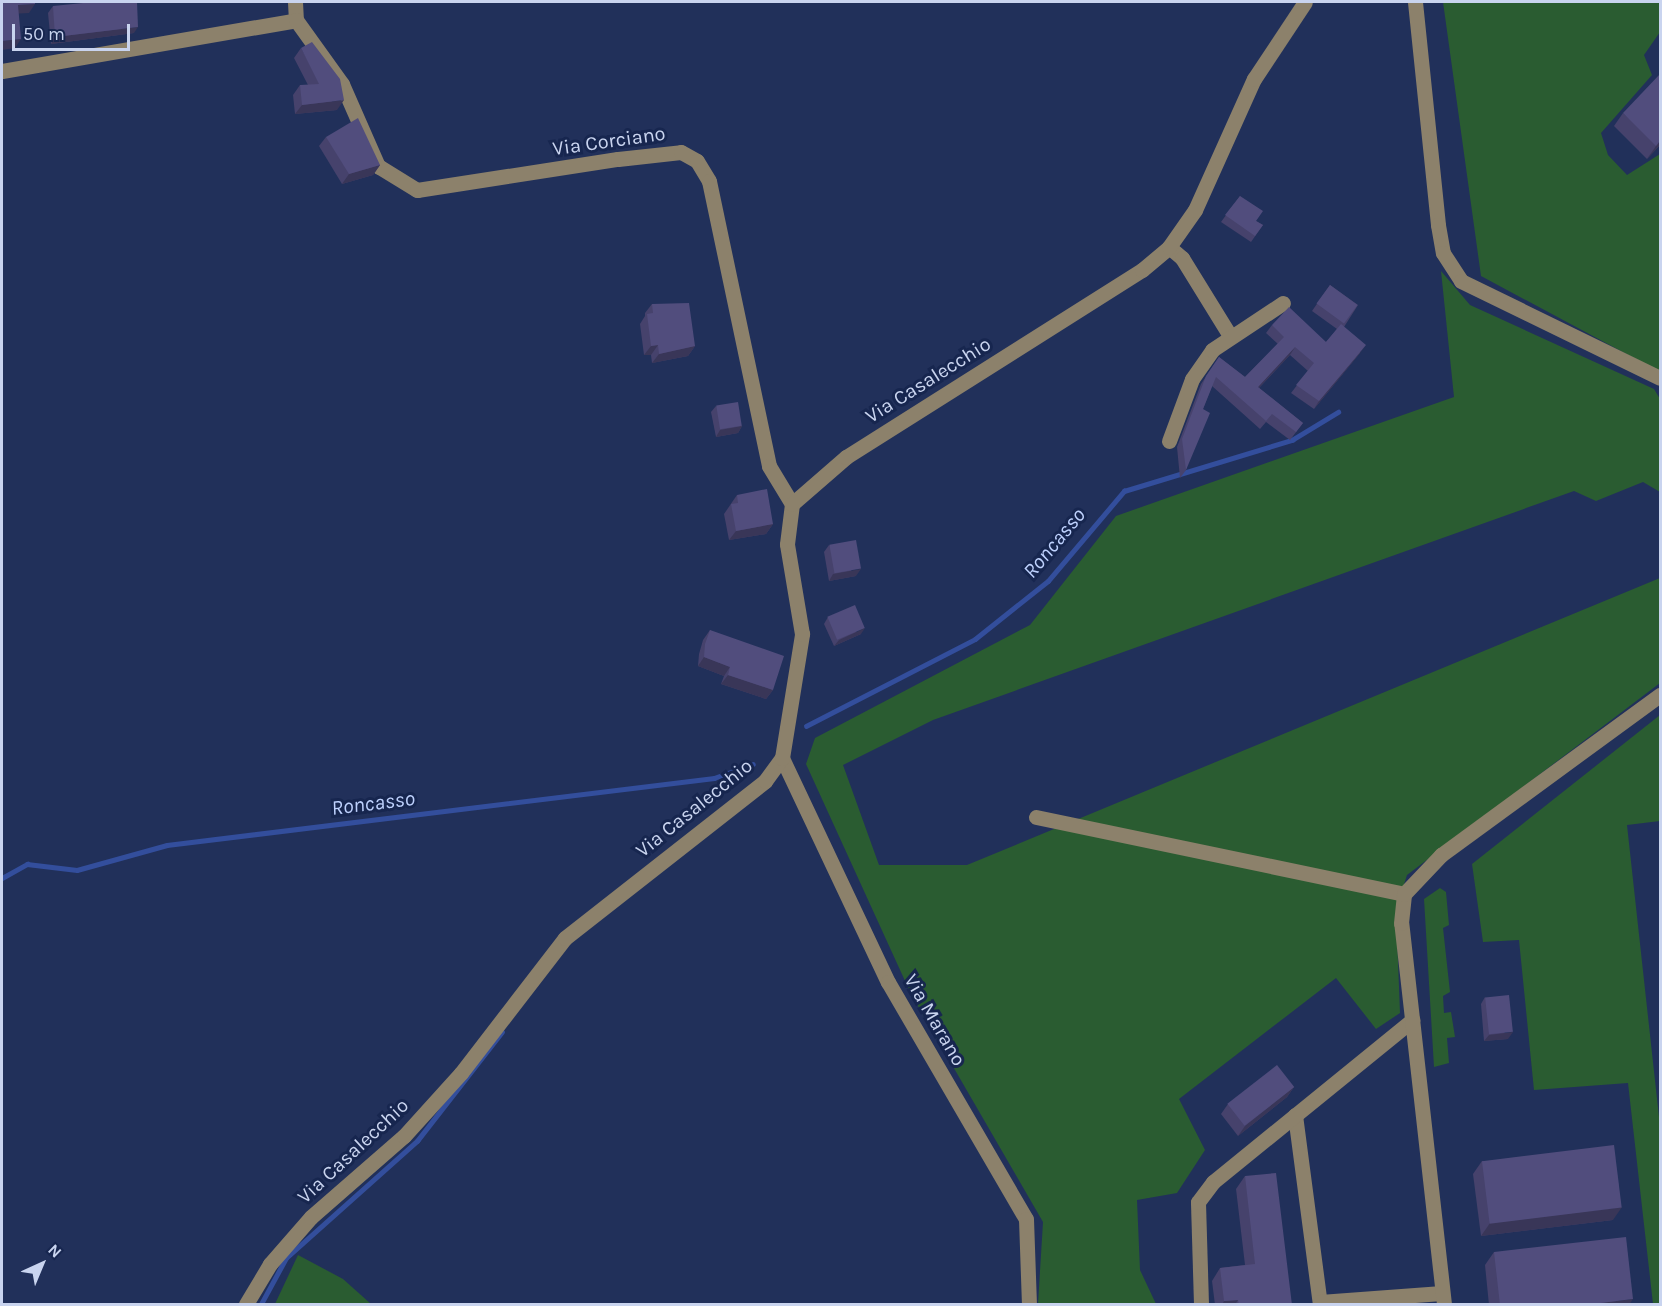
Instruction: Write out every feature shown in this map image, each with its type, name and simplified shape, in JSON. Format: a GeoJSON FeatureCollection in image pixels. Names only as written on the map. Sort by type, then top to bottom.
{"type":"FeatureCollection","features":[{"type":"Feature","properties":{"kind":"street"},"geometry":{"type":"LineString","coordinates":[[2,71],[296,20],[296,2]]}},
{"type":"Feature","properties":{"kind":"street","name":"Via Casalecchio"},"geometry":{"type":"LineString","coordinates":[[246,1305],[270,1263],[311,1217],[404,1136],[461,1073],[564,938],[765,781],[782,758],[802,634],[787,544],[792,504],[846,457],[1142,270],[1169,247],[1195,210],[1254,80],[1305,2]]}},
{"type":"Feature","properties":{"kind":"street"},"geometry":{"type":"LineString","coordinates":[[1415,2],[1438,225],[1443,253],[1461,281],[1660,378]]}},
{"type":"Feature","properties":{"kind":"street","name":"Via Corciano"},"geometry":{"type":"LineString","coordinates":[[296,20],[342,84],[378,166],[417,190],[618,159],[681,152],[697,161],[709,181],[769,466],[792,504]]}},
{"type":"Feature","properties":{"kind":"street"},"geometry":{"type":"LineString","coordinates":[[1169,247],[1182,258],[1229,334]]}},
{"type":"Feature","properties":{"kind":"street"},"geometry":{"type":"LineString","coordinates":[[1169,441],[1192,379],[1229,334],[1283,303]]}},
{"type":"Feature","properties":{"kind":"street"},"geometry":{"type":"LineString","coordinates":[[1295,1115],[1320,1304],[1443,1299],[1401,923],[1404,894],[1442,855],[1660,695]]}},
{"type":"Feature","properties":{"kind":"street","name":"Via Marano"},"geometry":{"type":"LineString","coordinates":[[782,758],[888,982],[1026,1219],[1029,1305]]}},
{"type":"Feature","properties":{"kind":"street"},"geometry":{"type":"LineString","coordinates":[[1036,817],[1404,894]]}},
{"type":"Feature","properties":{"kind":"street"},"geometry":{"type":"LineString","coordinates":[[1201,1305],[1198,1202],[1213,1182],[1412,1020]]}},
{"type":"Feature","properties":{"kind":"green space"},"geometry":{"type":"Polygon","coordinates":[[[1443,2],[1660,2],[1660,32],[1644,55],[1652,75],[1601,133],[1608,155],[1627,175],[1660,154],[1660,372],[1481,276],[1443,2]]]}},
{"type":"Feature","properties":{"kind":"green space"},"geometry":{"type":"Polygon","coordinates":[[[1441,271],[1470,305],[1654,389],[1660,399],[1660,492],[1643,482],[1596,501],[1574,491],[933,720],[843,765],[879,865],[967,865],[1660,578],[1660,683],[1407,875],[1396,909],[1400,1013],[1376,1029],[1336,978],[1179,1099],[1205,1150],[1177,1193],[1137,1200],[1140,1270],[1156,1304],[1038,1304],[1043,1222],[911,994],[806,764],[815,738],[1030,625],[1116,516],[1454,397],[1441,271]]]}},
{"type":"Feature","properties":{"kind":"green space"},"geometry":{"type":"Polygon","coordinates":[[[1660,715],[1660,821],[1627,825],[1660,1126],[1660,1304],[1653,1304],[1628,1083],[1534,1090],[1519,940],[1483,942],[1472,864],[1660,715]]]}},
{"type":"Feature","properties":{"kind":"green space"},"geometry":{"type":"Polygon","coordinates":[[[1440,888],[1446,892],[1449,925],[1443,928],[1450,992],[1443,996],[1444,1013],[1451,1012],[1455,1037],[1447,1038],[1449,1063],[1434,1067],[1424,899],[1440,888]]]}},
{"type":"Feature","properties":{"kind":"green space"},"geometry":{"type":"Polygon","coordinates":[[[298,1255],[343,1279],[371,1304],[275,1304],[298,1255]]]}},
{"type":"Feature","properties":{"kind":"building"},"geometry":{"type":"Polygon","coordinates":[[[2,2],[35,2],[35,4],[18,5],[21,39],[2,41],[2,2]]]}},
{"type":"Feature","properties":{"kind":"building"},"geometry":{"type":"Polygon","coordinates":[[[93,2],[137,2],[138,27],[55,37],[53,6],[93,2]]]}},
{"type":"Feature","properties":{"kind":"building"},"geometry":{"type":"Polygon","coordinates":[[[312,42],[340,79],[344,100],[302,105],[300,85],[319,84],[301,48],[312,42]]]}},
{"type":"Feature","properties":{"kind":"building"},"geometry":{"type":"Polygon","coordinates":[[[1660,74],[1660,141],[1656,146],[1623,113],[1660,74]]]}},
{"type":"Feature","properties":{"kind":"building"},"geometry":{"type":"Polygon","coordinates":[[[358,118],[380,165],[349,174],[326,137],[358,118]]]}},
{"type":"Feature","properties":{"kind":"building"},"geometry":{"type":"Polygon","coordinates":[[[1240,196],[1263,211],[1256,221],[1263,225],[1255,236],[1225,215],[1240,196]]]}},
{"type":"Feature","properties":{"kind":"building"},"geometry":{"type":"Polygon","coordinates":[[[1330,285],[1358,305],[1344,324],[1316,304],[1330,285]]]}},
{"type":"Feature","properties":{"kind":"building"},"geometry":{"type":"Polygon","coordinates":[[[689,303],[695,346],[659,354],[658,345],[651,346],[647,314],[653,313],[652,304],[689,303]]]}},
{"type":"Feature","properties":{"kind":"building"},"geometry":{"type":"Polygon","coordinates":[[[1289,307],[1326,342],[1341,324],[1366,345],[1319,401],[1296,385],[1314,363],[1295,347],[1258,387],[1303,423],[1296,432],[1272,414],[1266,421],[1216,377],[1203,409],[1210,413],[1186,470],[1182,439],[1206,376],[1219,357],[1245,377],[1284,337],[1272,325],[1289,307]]]}},
{"type":"Feature","properties":{"kind":"building"},"geometry":{"type":"Polygon","coordinates":[[[738,402],[742,426],[720,429],[716,405],[738,402]]]}},
{"type":"Feature","properties":{"kind":"building"},"geometry":{"type":"Polygon","coordinates":[[[767,489],[773,524],[736,531],[731,504],[738,503],[737,495],[767,489]]]}},
{"type":"Feature","properties":{"kind":"building"},"geometry":{"type":"Polygon","coordinates":[[[856,540],[861,569],[834,573],[829,545],[856,540]]]}},
{"type":"Feature","properties":{"kind":"building"},"geometry":{"type":"Polygon","coordinates":[[[855,605],[865,628],[837,640],[827,617],[855,605]]]}},
{"type":"Feature","properties":{"kind":"building"},"geometry":{"type":"Polygon","coordinates":[[[710,630],[784,656],[773,690],[728,675],[730,667],[704,657],[705,644],[710,630]]]}},
{"type":"Feature","properties":{"kind":"building"},"geometry":{"type":"Polygon","coordinates":[[[1509,995],[1513,1032],[1489,1034],[1485,998],[1509,995]]]}},
{"type":"Feature","properties":{"kind":"building"},"geometry":{"type":"Polygon","coordinates":[[[1277,1065],[1294,1087],[1245,1126],[1227,1104],[1277,1065]]]}},
{"type":"Feature","properties":{"kind":"building"},"geometry":{"type":"Polygon","coordinates":[[[1614,1145],[1622,1208],[1490,1224],[1482,1161],[1614,1145]]]}},
{"type":"Feature","properties":{"kind":"building"},"geometry":{"type":"Polygon","coordinates":[[[1276,1173],[1292,1305],[1239,1305],[1238,1300],[1224,1301],[1220,1268],[1255,1264],[1245,1176],[1276,1173]]]}},
{"type":"Feature","properties":{"kind":"building"},"geometry":{"type":"Polygon","coordinates":[[[1626,1237],[1633,1299],[1584,1305],[1500,1305],[1494,1252],[1626,1237]]]}},
{"type":"Feature","properties":{"kind":"waterway","name":"Roncasso"},"geometry":{"type":"LineString","coordinates":[[806,726],[975,639],[1048,581],[1124,491],[1292,440],[1338,412]]}},
{"type":"Feature","properties":{"kind":"waterway","name":"Roncasso"},"geometry":{"type":"LineString","coordinates":[[2,878],[27,864],[77,870],[167,845],[714,778],[753,764]]}},
{"type":"Feature","properties":{"kind":"waterway","name":"Roncasso"},"geometry":{"type":"LineString","coordinates":[[261,1304],[286,1258],[417,1141],[502,1032]]}}]}
